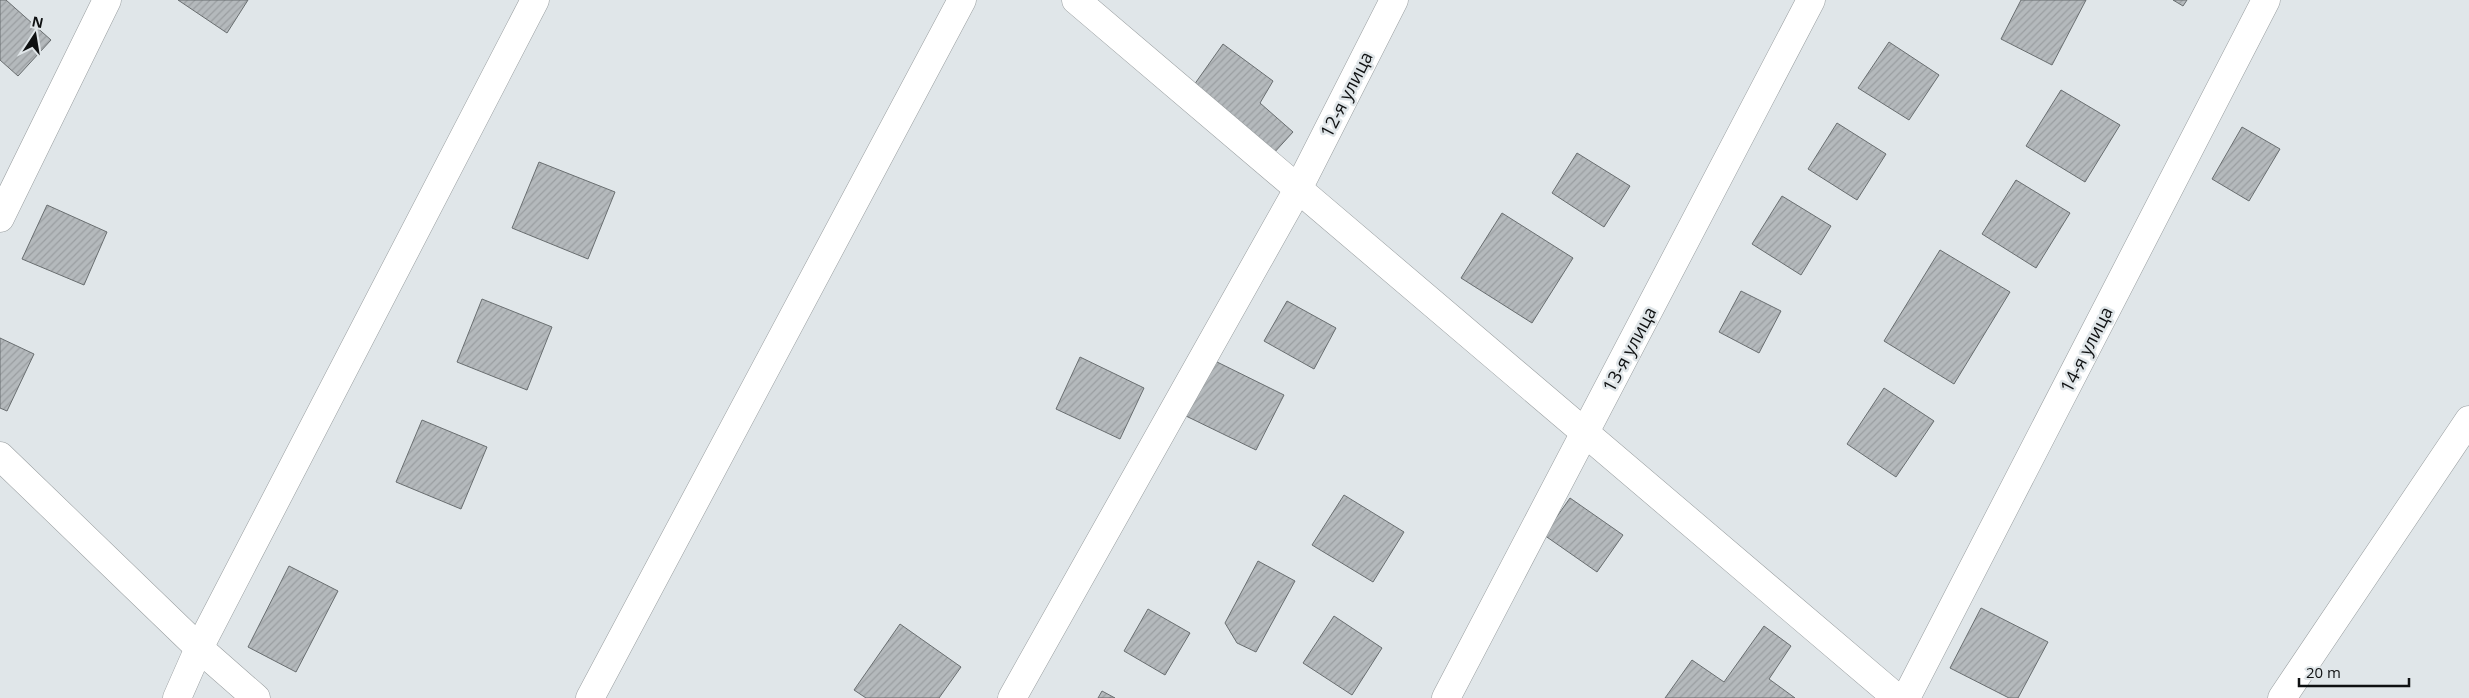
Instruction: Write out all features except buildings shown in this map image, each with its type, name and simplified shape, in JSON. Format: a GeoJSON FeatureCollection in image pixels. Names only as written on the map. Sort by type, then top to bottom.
{"type":"FeatureCollection","features":[{"type":"Feature","properties":{"kind":"street"},"geometry":{"type":"LineString","coordinates":[[0,218],[106,0]]}},
{"type":"Feature","properties":{"kind":"street"},"geometry":{"type":"LineString","coordinates":[[178,698],[199,648],[535,0]]}},
{"type":"Feature","properties":{"kind":"street"},"geometry":{"type":"LineString","coordinates":[[590,698],[962,0]]}},
{"type":"Feature","properties":{"kind":"street"},"geometry":{"type":"LineString","coordinates":[[1076,0],[1897,698]]}},
{"type":"Feature","properties":{"kind":"street","name":"12-я улица"},"geometry":{"type":"LineString","coordinates":[[1012,698],[1298,189],[1394,0]]}},
{"type":"Feature","properties":{"kind":"street","name":"13-я улица"},"geometry":{"type":"LineString","coordinates":[[1446,698],[1811,0]]}},
{"type":"Feature","properties":{"kind":"street","name":"14-я улица"},"geometry":{"type":"LineString","coordinates":[[1906,698],[2266,0]]}},
{"type":"Feature","properties":{"kind":"street"},"geometry":{"type":"LineString","coordinates":[[2282,698],[2469,420]]}},
{"type":"Feature","properties":{"kind":"street"},"geometry":{"type":"LineString","coordinates":[[0,456],[199,648],[256,698]]}}]}
